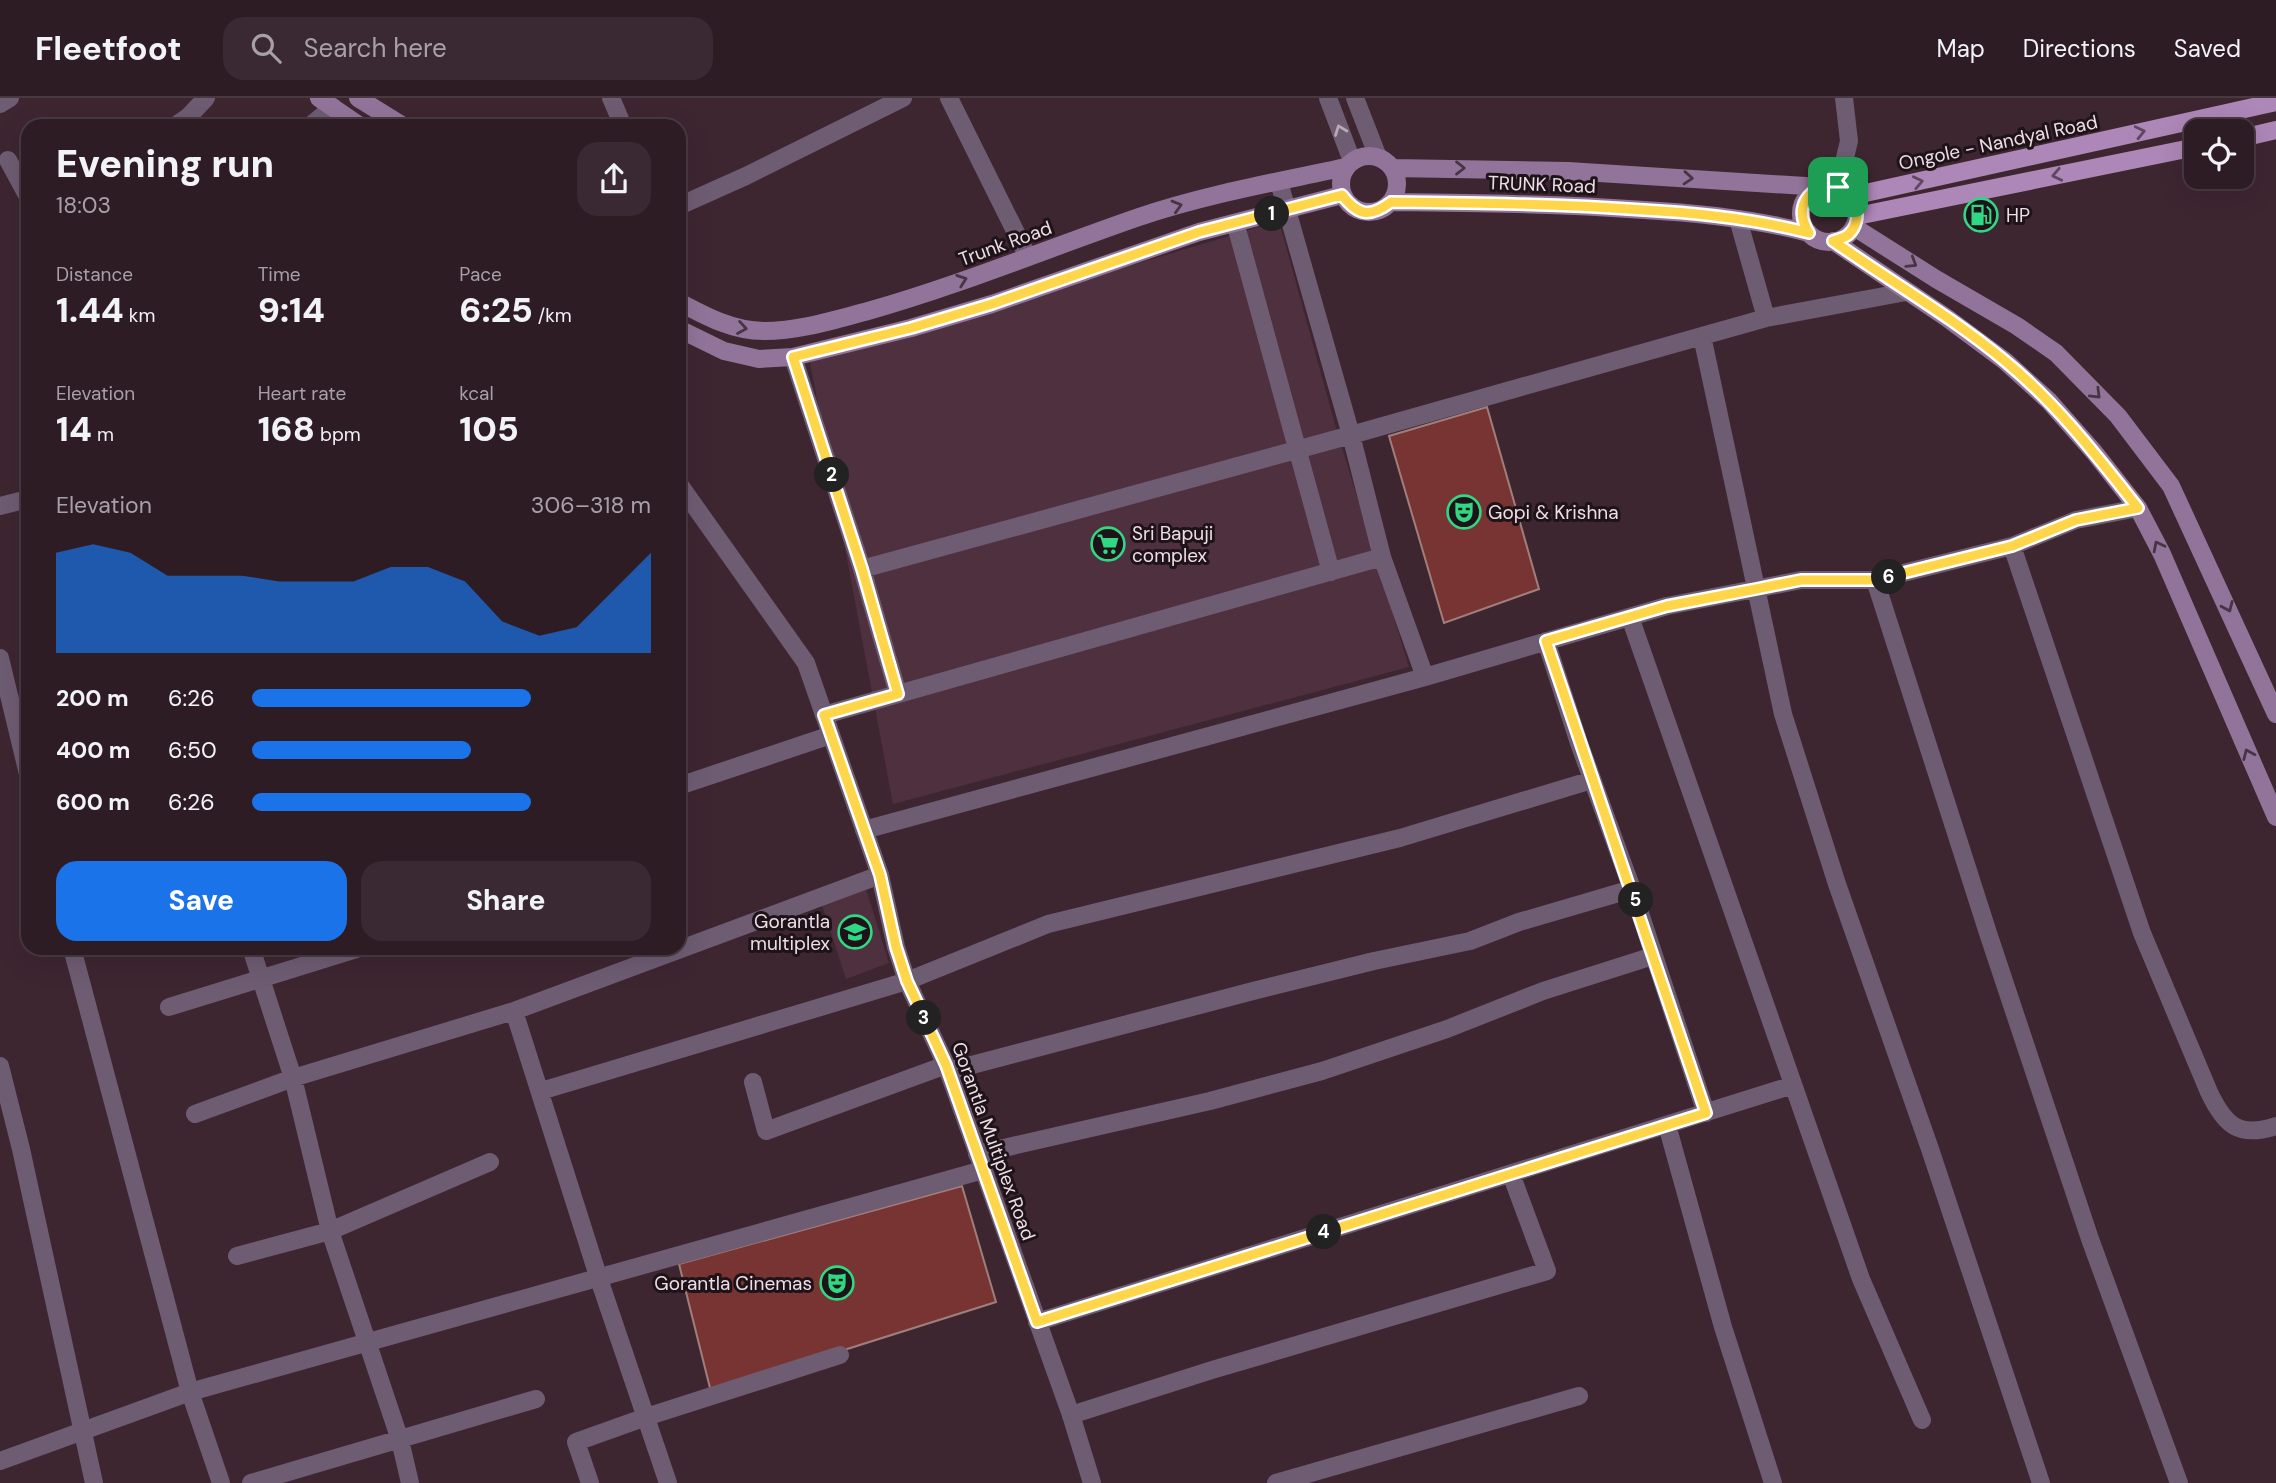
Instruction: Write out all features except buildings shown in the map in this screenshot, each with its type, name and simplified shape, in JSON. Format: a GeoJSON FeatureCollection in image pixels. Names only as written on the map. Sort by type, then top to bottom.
{"type":"FeatureCollection","features":[{"type":"Feature","properties":{"kind":"main road"},"geometry":{"type":"LineString","coordinates":[[358,98],[392,119]]}},
{"type":"Feature","properties":{"kind":"main road"},"geometry":{"type":"LineString","coordinates":[[326,102],[350,119]]}},
{"type":"Feature","properties":{"kind":"main road","name":"Ongole - Nandyal Road"},"geometry":{"type":"LineString","coordinates":[[1837,190],[2276,102]]}},
{"type":"Feature","properties":{"kind":"main road"},"geometry":{"type":"LineString","coordinates":[[2254,136],[2275,132]]}},
{"type":"Feature","properties":{"kind":"main road"},"geometry":{"type":"LineString","coordinates":[[1856,222],[2184,150]]}},
{"type":"Feature","properties":{"kind":"main road"},"geometry":{"type":"LineString","coordinates":[[1385,162],[1397,179],[1397,191],[1391,202],[1380,211],[1365,213],[1351,207],[1342,195],[1340,181],[1349,164],[1369,156],[1385,162],[1568,171],[1837,190],[1857,206],[1856,222],[1849,234],[1833,241],[1820,240],[1809,233],[1801,212],[1804,201],[1811,192],[1837,190]]}},
{"type":"Feature","properties":{"kind":"main road","name":"Trunk Road"},"geometry":{"type":"LineString","coordinates":[[686,305],[733,327],[762,331],[789,329],[834,320],[900,302],[1142,216],[1221,193],[1349,164]]}},
{"type":"Feature","properties":{"kind":"main road"},"geometry":{"type":"LineString","coordinates":[[686,334],[724,351],[759,359],[793,357],[911,328],[992,304],[1199,232],[1342,195]]}},
{"type":"Feature","properties":{"kind":"main road","name":"TRUNK Road"},"geometry":{"type":"LineString","coordinates":[[1391,202],[1564,204],[1692,213],[1809,233]]}},
{"type":"Feature","properties":{"kind":"main road"},"geometry":{"type":"LineString","coordinates":[[1856,222],[1936,279],[2018,326],[2056,353],[2118,416],[2171,486],[2276,714]]}},
{"type":"Feature","properties":{"kind":"main road"},"geometry":{"type":"LineString","coordinates":[[1833,241],[2005,361],[2049,401],[2138,508],[2162,554],[2276,817]]}},
{"type":"Feature","properties":{"kind":"street"},"geometry":{"type":"LineString","coordinates":[[0,104],[10,98]]}},
{"type":"Feature","properties":{"kind":"street"},"geometry":{"type":"LineString","coordinates":[[183,119],[206,98]]}},
{"type":"Feature","properties":{"kind":"street"},"geometry":{"type":"LineString","coordinates":[[611,98],[621,119]]}},
{"type":"Feature","properties":{"kind":"street"},"geometry":{"type":"LineString","coordinates":[[686,203],[903,98]]}},
{"type":"Feature","properties":{"kind":"street"},"geometry":{"type":"LineString","coordinates":[[949,98],[1028,257]]}},
{"type":"Feature","properties":{"kind":"street"},"geometry":{"type":"LineString","coordinates":[[1328,98],[1349,164]]}},
{"type":"Feature","properties":{"kind":"street"},"geometry":{"type":"LineString","coordinates":[[1355,98],[1385,162]]}},
{"type":"Feature","properties":{"kind":"street"},"geometry":{"type":"LineString","coordinates":[[1837,190],[1849,141],[1844,98]]}},
{"type":"Feature","properties":{"kind":"street"},"geometry":{"type":"LineString","coordinates":[[315,119],[326,102]]}},
{"type":"Feature","properties":{"kind":"street"},"geometry":{"type":"LineString","coordinates":[[8,160],[21,184]]}},
{"type":"Feature","properties":{"kind":"street"},"geometry":{"type":"LineString","coordinates":[[1279,182],[1352,435],[1382,557],[1425,677]]}},
{"type":"Feature","properties":{"kind":"street"},"geometry":{"type":"LineString","coordinates":[[1738,219],[1766,318]]}},
{"type":"Feature","properties":{"kind":"street"},"geometry":{"type":"LineString","coordinates":[[1238,233],[1331,572]]}},
{"type":"Feature","properties":{"kind":"street"},"geometry":{"type":"LineString","coordinates":[[862,569],[1766,318],[1906,292]]}},
{"type":"Feature","properties":{"kind":"street"},"geometry":{"type":"LineString","coordinates":[[1702,336],[1783,714],[1837,884],[1930,1149],[2041,1483]]}},
{"type":"Feature","properties":{"kind":"street"},"geometry":{"type":"LineString","coordinates":[[793,357],[862,569],[898,694]]}},
{"type":"Feature","properties":{"kind":"street","name":"Gorantla Multiplex Road"},"geometry":{"type":"LineString","coordinates":[[686,494],[806,663],[880,875],[896,947],[907,981],[947,1068],[1071,1415],[1092,1483]]}},
{"type":"Feature","properties":{"kind":"street"},"geometry":{"type":"LineString","coordinates":[[0,506],[21,501]]}},
{"type":"Feature","properties":{"kind":"street"},"geometry":{"type":"LineString","coordinates":[[864,830],[1425,677],[1667,606],[1801,580],[1875,580],[2012,546],[2076,520],[2138,508]]}},
{"type":"Feature","properties":{"kind":"street"},"geometry":{"type":"LineString","coordinates":[[2012,546],[2142,933],[2218,1113],[2241,1131],[2258,1131],[2276,1126]]}},
{"type":"Feature","properties":{"kind":"street"},"geometry":{"type":"LineString","coordinates":[[824,715],[1382,557]]}},
{"type":"Feature","properties":{"kind":"street"},"geometry":{"type":"LineString","coordinates":[[1875,580],[2090,1239],[2179,1483]]}},
{"type":"Feature","properties":{"kind":"street"},"geometry":{"type":"LineString","coordinates":[[1630,617],[1861,1279],[1922,1420]]}},
{"type":"Feature","properties":{"kind":"street"},"geometry":{"type":"LineString","coordinates":[[1546,641],[1706,1113]]}},
{"type":"Feature","properties":{"kind":"street"},"geometry":{"type":"LineString","coordinates":[[0,658],[21,745]]}},
{"type":"Feature","properties":{"kind":"street"},"geometry":{"type":"LineString","coordinates":[[686,784],[831,735]]}},
{"type":"Feature","properties":{"kind":"street"},"geometry":{"type":"LineString","coordinates":[[541,1091],[907,981],[1048,924],[1401,838],[1592,779]]}},
{"type":"Feature","properties":{"kind":"street"},"geometry":{"type":"LineString","coordinates":[[686,947],[880,875]]}},
{"type":"Feature","properties":{"kind":"street"},"geometry":{"type":"LineString","coordinates":[[753,1082],[766,1131],[947,1068],[1470,940],[1519,922],[1632,889]]}},
{"type":"Feature","properties":{"kind":"street"},"geometry":{"type":"LineString","coordinates":[[74,955],[190,1392],[221,1483]]}},
{"type":"Feature","properties":{"kind":"street"},"geometry":{"type":"LineString","coordinates":[[253,955],[293,1078],[330,1231],[400,1440],[410,1483]]}},
{"type":"Feature","properties":{"kind":"street"},"geometry":{"type":"LineString","coordinates":[[169,1007],[337,955]]}},
{"type":"Feature","properties":{"kind":"street"},"geometry":{"type":"LineString","coordinates":[[195,1114],[293,1078],[514,1011],[665,955]]}},
{"type":"Feature","properties":{"kind":"street"},"geometry":{"type":"LineString","coordinates":[[0,1461],[190,1392],[599,1279],[980,1162],[1321,1071],[1447,1029],[1543,991],[1653,956]]}},
{"type":"Feature","properties":{"kind":"street"},"geometry":{"type":"LineString","coordinates":[[514,1011],[599,1279],[668,1483]]}},
{"type":"Feature","properties":{"kind":"street"},"geometry":{"type":"LineString","coordinates":[[0,1066],[21,1149],[94,1483]]}},
{"type":"Feature","properties":{"kind":"street"},"geometry":{"type":"LineString","coordinates":[[1037,1322],[1793,1086]]}},
{"type":"Feature","properties":{"kind":"street"},"geometry":{"type":"LineString","coordinates":[[1667,1125],[1723,1327],[1773,1483]]}},
{"type":"Feature","properties":{"kind":"street"},"geometry":{"type":"LineString","coordinates":[[237,1256],[330,1231],[490,1162]]}},
{"type":"Feature","properties":{"kind":"street"},"geometry":{"type":"LineString","coordinates":[[1071,1415],[1212,1370],[1546,1271],[1511,1174]]}},
{"type":"Feature","properties":{"kind":"street"},"geometry":{"type":"LineString","coordinates":[[590,1483],[576,1442],[840,1355]]}},
{"type":"Feature","properties":{"kind":"street"},"geometry":{"type":"LineString","coordinates":[[1276,1483],[1579,1396]]}},
{"type":"Feature","properties":{"kind":"street"},"geometry":{"type":"LineString","coordinates":[[251,1483],[536,1399]]}},
{"type":"Feature","properties":{"kind":"shaded area","name":"Sri Bapuji complex"},"geometry":{"type":"Polygon","coordinates":[[[1279,221],[1334,421],[1409,667],[893,804],[810,362],[1279,221]]]}},
{"type":"Feature","properties":{"kind":"shaded area","name":"Gorantla multiplex"},"geometry":{"type":"Polygon","coordinates":[[[866,889],[889,963],[846,979],[821,902],[866,889]]]}},
{"type":"Feature","properties":{"kind":"place","name":"HP"},"geometry":{"type":"Point","coordinates":[1981,215]}},
{"type":"Feature","properties":{"kind":"place","name":"Gopi & Krishna"},"geometry":{"type":"Point","coordinates":[1464,512]}},
{"type":"Feature","properties":{"kind":"place","name":"Sri Bapuji complex"},"geometry":{"type":"Point","coordinates":[1108,544]}},
{"type":"Feature","properties":{"kind":"place","name":"Gorantla multiplex"},"geometry":{"type":"Point","coordinates":[855,932]}},
{"type":"Feature","properties":{"kind":"place","name":"Gorantla Cinemas"},"geometry":{"type":"Point","coordinates":[837,1283]}},
{"type":"Feature","properties":{"kind":"route"},"geometry":{"type":"LineString","coordinates":[[1821,187],[1838,187],[1852,196],[1857,206],[1857,216],[1849,234],[1833,241],[2005,361],[2049,401],[2138,508],[2076,520],[2012,546],[1875,580],[1801,580],[1667,606],[1546,641],[1706,1113],[1037,1322],[946,1065],[907,981],[896,947],[880,875],[824,715],[898,694],[862,569],[793,357],[911,328],[1118,262],[1199,232],[1342,195],[1351,207],[1365,213],[1380,211],[1391,202],[1564,204],[1692,213],[1809,233],[1801,212],[1804,201],[1811,192],[1821,187]]}}]}
